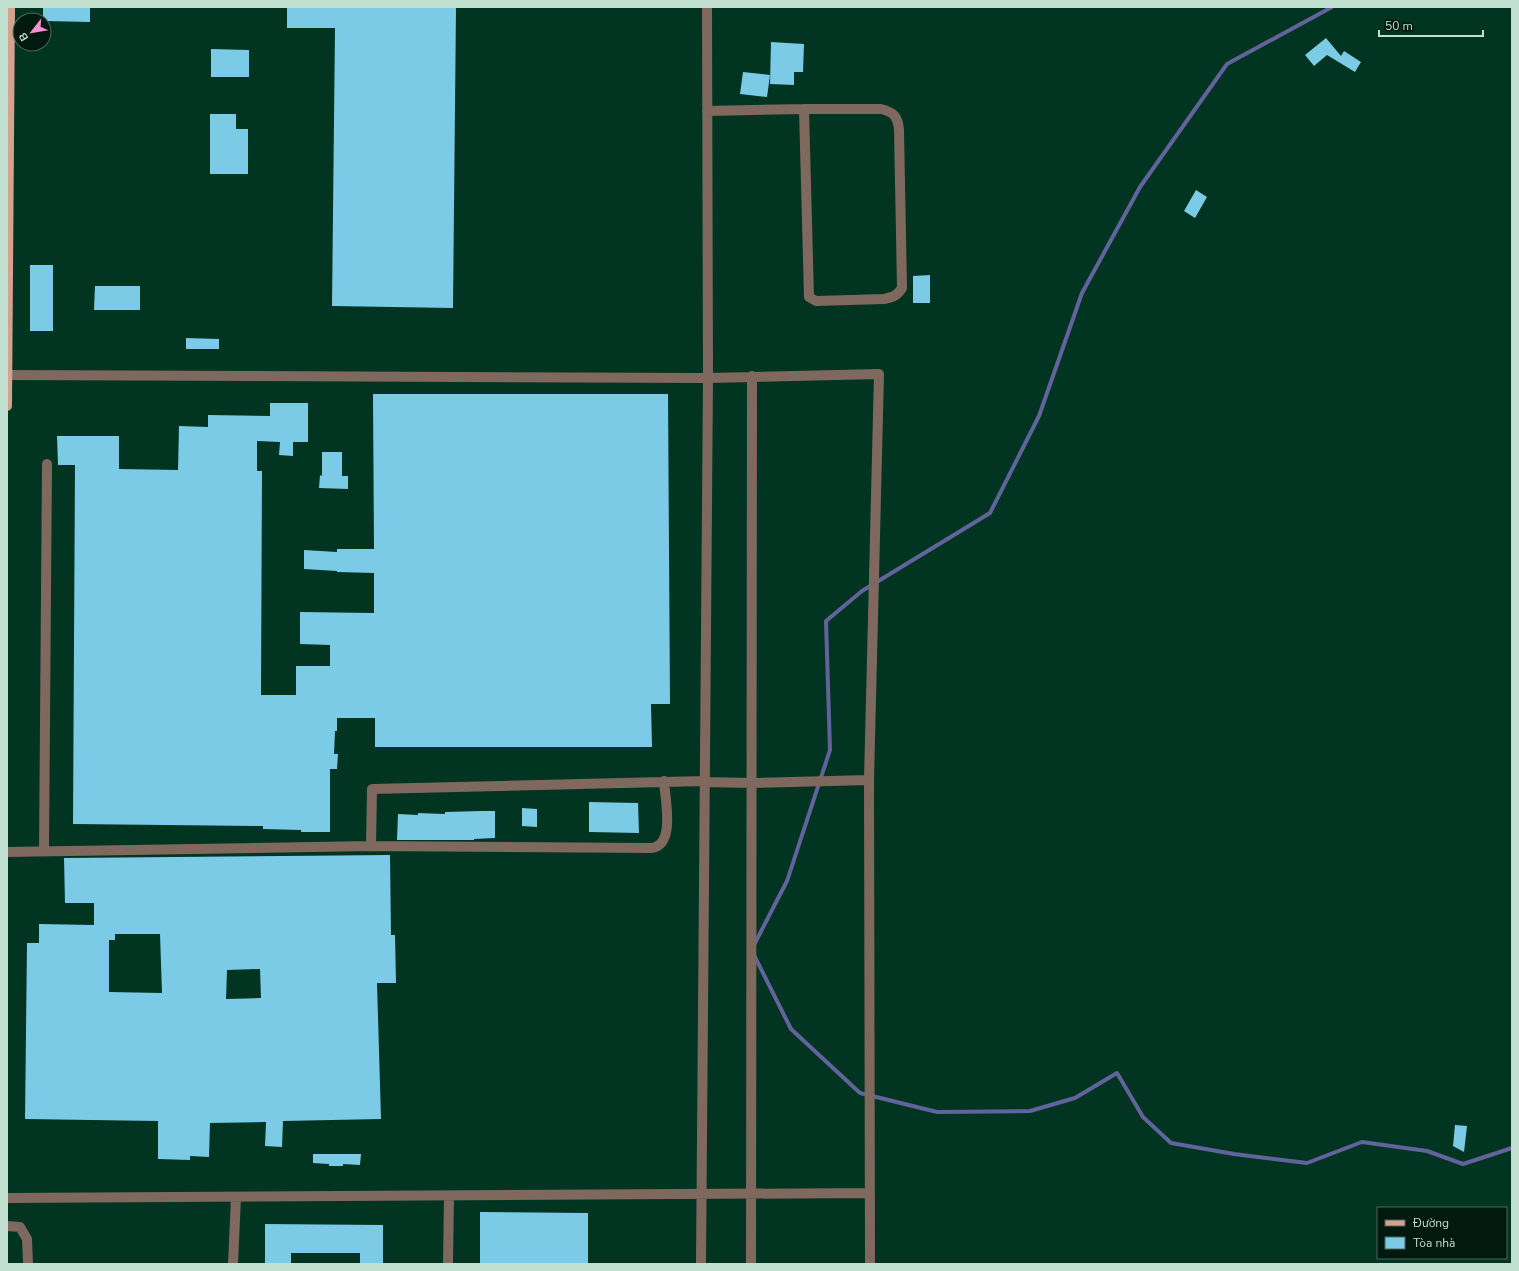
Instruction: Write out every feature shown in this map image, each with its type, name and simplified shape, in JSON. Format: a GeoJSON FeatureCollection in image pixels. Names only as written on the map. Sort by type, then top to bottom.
{"type":"FeatureCollection","features":[{"type":"Feature","properties":{"kind":"main road"},"geometry":{"type":"LineString","coordinates":[[7,406],[10,7]]}},
{"type":"Feature","properties":{"kind":"street"},"geometry":{"type":"LineString","coordinates":[[701,1264],[708,378],[707,7]]}},
{"type":"Feature","properties":{"kind":"street"},"geometry":{"type":"LineString","coordinates":[[707,111],[804,108],[881,109],[889,111],[895,115],[899,130],[902,288],[898,294],[893,297],[884,300],[816,301],[809,297],[804,108]]}},
{"type":"Feature","properties":{"kind":"street"},"geometry":{"type":"LineString","coordinates":[[7,376],[708,378],[879,374],[869,780],[870,1264]]}},
{"type":"Feature","properties":{"kind":"street"},"geometry":{"type":"LineString","coordinates":[[751,1264],[752,376]]}},
{"type":"Feature","properties":{"kind":"street"},"geometry":{"type":"LineString","coordinates":[[44,851],[47,464]]}},
{"type":"Feature","properties":{"kind":"street"},"geometry":{"type":"LineString","coordinates":[[371,846],[372,789],[664,781],[752,783],[869,780]]}},
{"type":"Feature","properties":{"kind":"street"},"geometry":{"type":"LineString","coordinates":[[7,852],[371,846],[657,848],[663,842],[666,835],[667,826],[664,781]]}},
{"type":"Feature","properties":{"kind":"street"},"geometry":{"type":"LineString","coordinates":[[7,1198],[870,1193]]}},
{"type":"Feature","properties":{"kind":"street"},"geometry":{"type":"LineString","coordinates":[[448,1196],[448,1264]]}},
{"type":"Feature","properties":{"kind":"street"},"geometry":{"type":"LineString","coordinates":[[233,1264],[236,1197]]}},
{"type":"Feature","properties":{"kind":"street"},"geometry":{"type":"LineString","coordinates":[[7,1226],[20,1227],[27,1240],[28,1264]]}},
{"type":"Feature","properties":{"kind":"building"},"geometry":{"type":"Polygon","coordinates":[[[43,7],[90,7],[90,22],[52,21],[52,12],[43,12],[43,7]]]}},
{"type":"Feature","properties":{"kind":"building"},"geometry":{"type":"Polygon","coordinates":[[[287,7],[456,7],[453,308],[332,306],[335,28],[287,28],[287,7]]]}},
{"type":"Feature","properties":{"kind":"building"},"geometry":{"type":"Polygon","coordinates":[[[1326,38],[1341,56],[1344,51],[1361,62],[1355,72],[1327,55],[1314,66],[1305,55],[1326,38]]]}},
{"type":"Feature","properties":{"kind":"building"},"geometry":{"type":"Polygon","coordinates":[[[771,42],[804,44],[803,72],[794,72],[794,85],[770,84],[771,42]]]}},
{"type":"Feature","properties":{"kind":"building"},"geometry":{"type":"Polygon","coordinates":[[[211,49],[249,50],[249,77],[211,77],[211,49]]]}},
{"type":"Feature","properties":{"kind":"building"},"geometry":{"type":"Polygon","coordinates":[[[743,72],[770,75],[767,97],[740,94],[743,72]]]}},
{"type":"Feature","properties":{"kind":"building"},"geometry":{"type":"Polygon","coordinates":[[[210,114],[236,114],[236,129],[248,129],[248,174],[210,174],[210,114]]]}},
{"type":"Feature","properties":{"kind":"building"},"geometry":{"type":"Polygon","coordinates":[[[1196,190],[1207,197],[1195,218],[1184,211],[1196,190]]]}},
{"type":"Feature","properties":{"kind":"building"},"geometry":{"type":"Polygon","coordinates":[[[30,265],[53,265],[53,331],[30,331],[30,265]]]}},
{"type":"Feature","properties":{"kind":"building"},"geometry":{"type":"Polygon","coordinates":[[[930,275],[930,303],[913,303],[913,276],[930,275]]]}},
{"type":"Feature","properties":{"kind":"building"},"geometry":{"type":"Polygon","coordinates":[[[95,286],[140,286],[140,310],[94,310],[95,286]]]}},
{"type":"Feature","properties":{"kind":"building"},"geometry":{"type":"Polygon","coordinates":[[[186,338],[219,339],[219,349],[186,349],[186,338]]]}},
{"type":"Feature","properties":{"kind":"building"},"geometry":{"type":"Polygon","coordinates":[[[373,394],[668,394],[670,704],[651,704],[652,747],[375,747],[375,718],[337,718],[334,754],[338,754],[337,769],[330,769],[330,832],[301,832],[301,830],[263,829],[263,826],[73,824],[75,465],[58,465],[57,436],[119,436],[119,469],[178,470],[179,426],[208,427],[208,415],[270,416],[270,403],[308,403],[308,442],[293,442],[293,456],[279,455],[280,442],[257,441],[257,471],[262,471],[261,695],[296,695],[296,666],[330,666],[330,645],[300,644],[300,612],[374,613],[374,573],[304,569],[304,550],[337,552],[337,549],[374,549],[373,394]]]}},
{"type":"Feature","properties":{"kind":"building"},"geometry":{"type":"Polygon","coordinates":[[[322,452],[342,452],[342,476],[348,476],[348,489],[319,488],[320,475],[322,476],[322,452]]]}},
{"type":"Feature","properties":{"kind":"building"},"geometry":{"type":"Polygon","coordinates":[[[589,802],[638,803],[639,833],[589,832],[589,802]]]}},
{"type":"Feature","properties":{"kind":"building"},"geometry":{"type":"Polygon","coordinates":[[[522,808],[537,809],[537,827],[522,826],[522,808]]]}},
{"type":"Feature","properties":{"kind":"building"},"geometry":{"type":"Polygon","coordinates":[[[495,811],[495,838],[474,840],[397,840],[398,814],[418,815],[418,813],[445,814],[445,812],[495,811]]]}},
{"type":"Feature","properties":{"kind":"building"},"geometry":{"type":"Polygon","coordinates":[[[390,855],[391,935],[395,935],[396,983],[377,983],[381,1119],[283,1121],[282,1147],[265,1146],[266,1122],[210,1123],[209,1157],[190,1156],[190,1160],[158,1159],[158,1121],[25,1119],[27,943],[39,943],[39,924],[94,925],[94,903],[65,903],[64,858],[390,855]],[[115,934],[115,940],[109,940],[109,992],[162,993],[160,934],[115,934]],[[260,969],[227,970],[226,999],[261,998],[260,969]]]}},
{"type":"Feature","properties":{"kind":"building"},"geometry":{"type":"Polygon","coordinates":[[[1455,1125],[1467,1126],[1464,1152],[1453,1146],[1455,1125]]]}},
{"type":"Feature","properties":{"kind":"building"},"geometry":{"type":"Polygon","coordinates":[[[313,1154],[361,1154],[360,1165],[343,1164],[343,1166],[329,1166],[329,1164],[313,1163],[313,1154]]]}},
{"type":"Feature","properties":{"kind":"building"},"geometry":{"type":"Polygon","coordinates":[[[480,1212],[588,1213],[588,1264],[480,1264],[480,1212]]]}},
{"type":"Feature","properties":{"kind":"building"},"geometry":{"type":"Polygon","coordinates":[[[265,1224],[383,1225],[383,1264],[360,1264],[360,1253],[291,1253],[291,1264],[265,1264],[265,1224]]]}},
{"type":"Feature","properties":{"kind":"waterway"},"geometry":{"type":"LineString","coordinates":[[754,945],[787,881],[830,750],[826,621],[862,591],[990,513],[1039,416],[1082,293],[1140,187],[1227,64],[1332,7]]}},
{"type":"Feature","properties":{"kind":"waterway"},"geometry":{"type":"LineString","coordinates":[[754,955],[791,1029],[860,1093],[937,1112],[1030,1111],[1075,1098],[1117,1073],[1143,1117],[1171,1143],[1234,1154],[1307,1163],[1362,1142],[1427,1151],[1463,1164],[1512,1148]]}}]}
